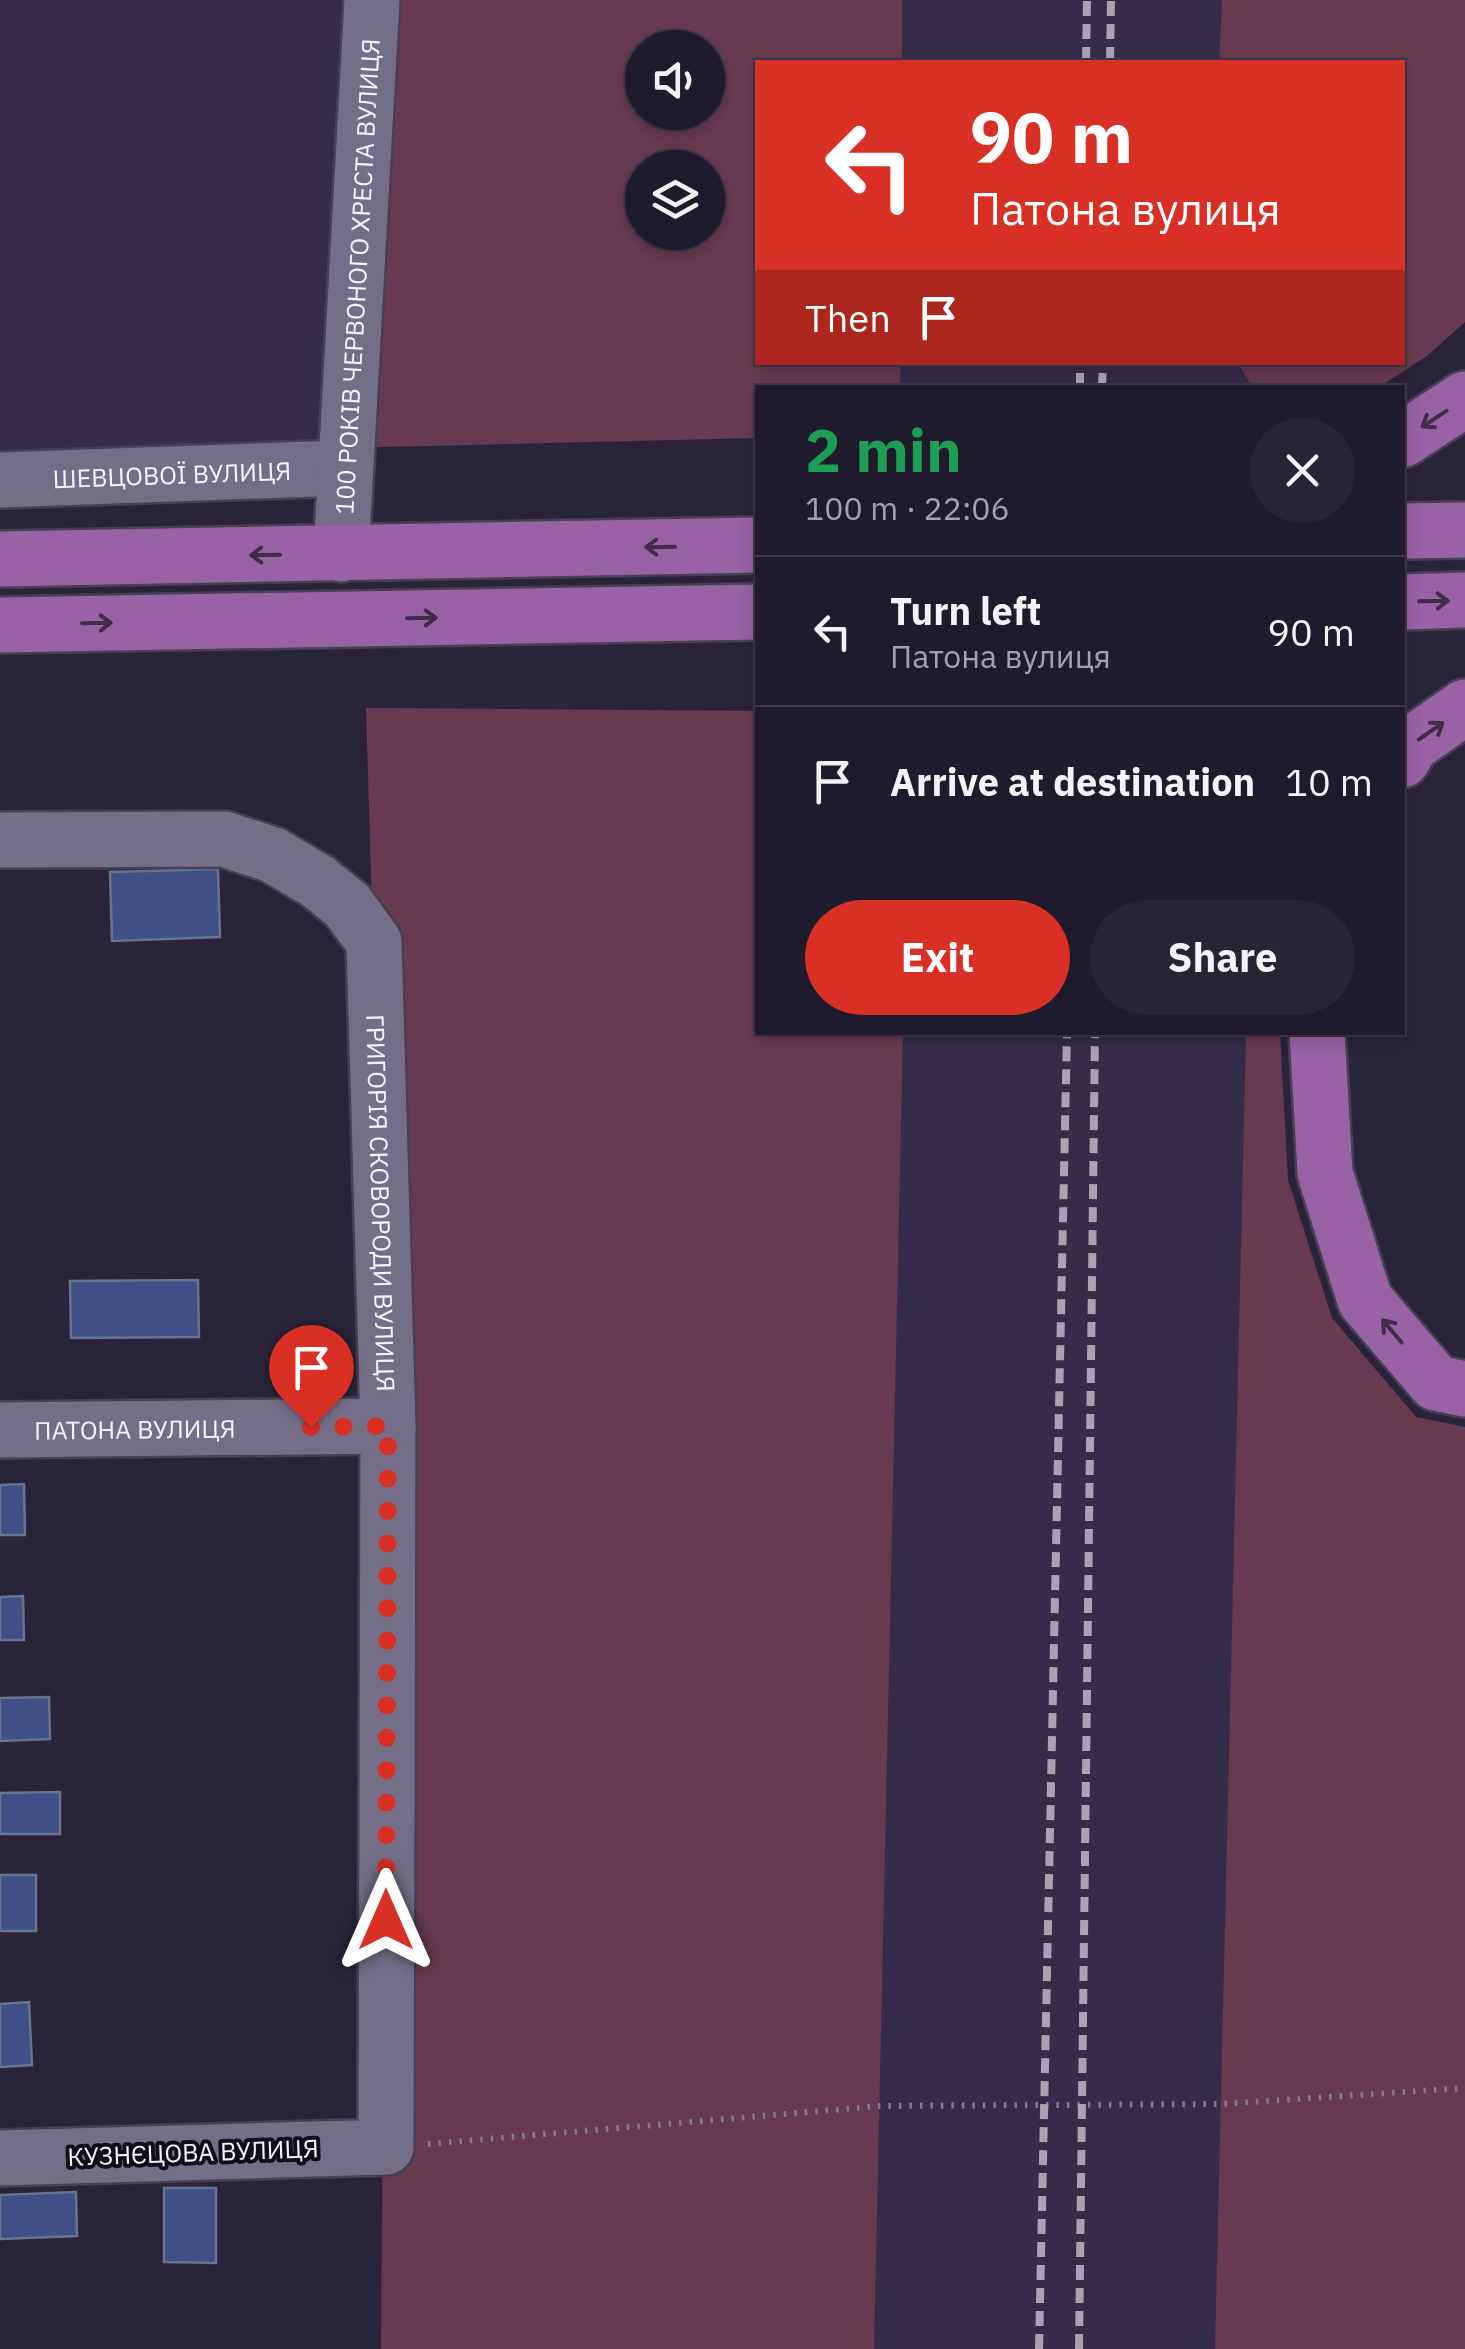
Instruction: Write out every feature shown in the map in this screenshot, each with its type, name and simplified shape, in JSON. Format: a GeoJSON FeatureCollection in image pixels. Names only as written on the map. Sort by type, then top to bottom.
{"type":"FeatureCollection","features":[{"type":"Feature","properties":{"kind":"main road"},"geometry":{"type":"LineString","coordinates":[[1405,438],[1465,398]]}},
{"type":"Feature","properties":{"kind":"main road"},"geometry":{"type":"LineString","coordinates":[[1405,531],[1465,530]]}},
{"type":"Feature","properties":{"kind":"main road"},"geometry":{"type":"LineString","coordinates":[[0,559],[755,544]]}},
{"type":"Feature","properties":{"kind":"main road"},"geometry":{"type":"LineString","coordinates":[[1405,602],[1465,600]]}},
{"type":"Feature","properties":{"kind":"main road"},"geometry":{"type":"LineString","coordinates":[[0,625],[755,612]]}},
{"type":"Feature","properties":{"kind":"main road"},"geometry":{"type":"LineString","coordinates":[[1405,755],[1412,744],[1465,707]]}},
{"type":"Feature","properties":{"kind":"main road"},"geometry":{"type":"LineString","coordinates":[[1317,1035],[1325,1173],[1365,1300],[1436,1383],[1465,1389]]}},
{"type":"Feature","properties":{"kind":"street","name":"100 РОКІВ ЧЕРВОНОГО ХРЕСТА ВУЛИЦЯ"},"geometry":{"type":"LineString","coordinates":[[341,554],[372,0]]}},
{"type":"Feature","properties":{"kind":"street","name":"ШЕВЦОВОЇ ВУЛИЦЯ"},"geometry":{"type":"LineString","coordinates":[[0,480],[343,468]]}},
{"type":"Feature","properties":{"kind":"street","name":"ГРИГОРІЯ СКОВОРОДИ ВУЛИЦЯ"},"geometry":{"type":"LineString","coordinates":[[0,840],[224,839],[273,854],[317,882],[347,906],[374,942],[388,1426],[386,2147]]}},
{"type":"Feature","properties":{"kind":"street","name":"ПАТОНА ВУЛИЦЯ"},"geometry":{"type":"LineString","coordinates":[[0,1430],[388,1426]]}},
{"type":"Feature","properties":{"kind":"street","name":"КУЗНЄЦОВА ВУЛИЦЯ"},"geometry":{"type":"LineString","coordinates":[[0,2158],[386,2147]]}},
{"type":"Feature","properties":{"kind":"path"},"geometry":{"type":"LineString","coordinates":[[386,2147],[880,2106],[1220,2104],[1465,2088]]}},
{"type":"Feature","properties":{"kind":"shaded area"},"geometry":{"type":"Polygon","coordinates":[[[0,0],[372,0],[343,448],[0,456],[0,0]]]}},
{"type":"Feature","properties":{"kind":"shaded area"},"geometry":{"type":"Polygon","coordinates":[[[372,0],[902,0],[902,60],[755,60],[755,365],[901,365],[900,385],[755,385],[755,438],[343,448],[372,0]]]}},
{"type":"Feature","properties":{"kind":"shaded area"},"geometry":{"type":"Polygon","coordinates":[[[902,0],[1222,0],[1219,60],[902,60],[902,0]]]}},
{"type":"Feature","properties":{"kind":"shaded area"},"geometry":{"type":"Polygon","coordinates":[[[1222,0],[1465,0],[1465,322],[1427,356],[1382,385],[1251,385],[1239,365],[1405,365],[1405,60],[1219,60],[1222,0]]]}},
{"type":"Feature","properties":{"kind":"shaded area"},"geometry":{"type":"Polygon","coordinates":[[[901,365],[1239,365],[1251,385],[900,385],[901,365]]]}},
{"type":"Feature","properties":{"kind":"shaded area"},"geometry":{"type":"Polygon","coordinates":[[[366,708],[755,711],[755,1035],[1280,1035],[1288,1180],[1332,1318],[1416,1417],[1465,1427],[1465,2349],[381,2349],[388,1426],[366,708]]]}},
{"type":"Feature","properties":{"kind":"shaded area"},"geometry":{"type":"Polygon","coordinates":[[[366,708],[755,711],[755,1035],[903,1035],[874,2349],[381,2349],[388,1426],[366,708]]]}},
{"type":"Feature","properties":{"kind":"shaded area"},"geometry":{"type":"Polygon","coordinates":[[[1246,1035],[1280,1035],[1288,1180],[1332,1318],[1416,1417],[1465,1427],[1465,2349],[1215,2349],[1246,1035]]]}},
{"type":"Feature","properties":{"kind":"building"},"geometry":{"type":"Polygon","coordinates":[[[218,869],[220,937],[112,941],[110,872],[218,869]]]}},
{"type":"Feature","properties":{"kind":"building"},"geometry":{"type":"Polygon","coordinates":[[[198,1280],[199,1337],[71,1338],[70,1281],[198,1280]]]}},
{"type":"Feature","properties":{"kind":"building"},"geometry":{"type":"Polygon","coordinates":[[[24,1484],[25,1535],[0,1535],[0,1485],[24,1484]]]}},
{"type":"Feature","properties":{"kind":"building"},"geometry":{"type":"Polygon","coordinates":[[[23,1596],[24,1640],[0,1640],[0,1597],[23,1596]]]}},
{"type":"Feature","properties":{"kind":"building"},"geometry":{"type":"Polygon","coordinates":[[[49,1697],[50,1739],[0,1741],[0,1698],[49,1697]]]}},
{"type":"Feature","properties":{"kind":"building"},"geometry":{"type":"Polygon","coordinates":[[[60,1792],[60,1834],[0,1834],[0,1793],[60,1792]]]}},
{"type":"Feature","properties":{"kind":"building"},"geometry":{"type":"Polygon","coordinates":[[[0,1875],[36,1875],[36,1931],[0,1931],[0,1875]]]}},
{"type":"Feature","properties":{"kind":"building"},"geometry":{"type":"Polygon","coordinates":[[[29,2002],[32,2065],[0,2067],[0,2004],[29,2002]]]}},
{"type":"Feature","properties":{"kind":"building"},"geometry":{"type":"Polygon","coordinates":[[[164,2188],[216,2188],[216,2263],[164,2262],[164,2188]]]}},
{"type":"Feature","properties":{"kind":"building"},"geometry":{"type":"Polygon","coordinates":[[[76,2192],[77,2236],[0,2239],[0,2195],[76,2192]]]}},
{"type":"Feature","properties":{"kind":"railway"},"geometry":{"type":"LineString","coordinates":[[1086,60],[1087,0]]}},
{"type":"Feature","properties":{"kind":"railway"},"geometry":{"type":"LineString","coordinates":[[1110,60],[1111,0]]}},
{"type":"Feature","properties":{"kind":"railway"},"geometry":{"type":"LineString","coordinates":[[1080,365],[1080,385]]}},
{"type":"Feature","properties":{"kind":"railway"},"geometry":{"type":"LineString","coordinates":[[1102,385],[1103,365]]}},
{"type":"Feature","properties":{"kind":"railway"},"geometry":{"type":"LineString","coordinates":[[1039,2349],[1067,1035]]}},
{"type":"Feature","properties":{"kind":"railway"},"geometry":{"type":"LineString","coordinates":[[1079,2349],[1095,1035]]}},
{"type":"Feature","properties":{"kind":"route"},"geometry":{"type":"LineString","coordinates":[[311,1427],[388,1426],[386,1920]]}}]}
